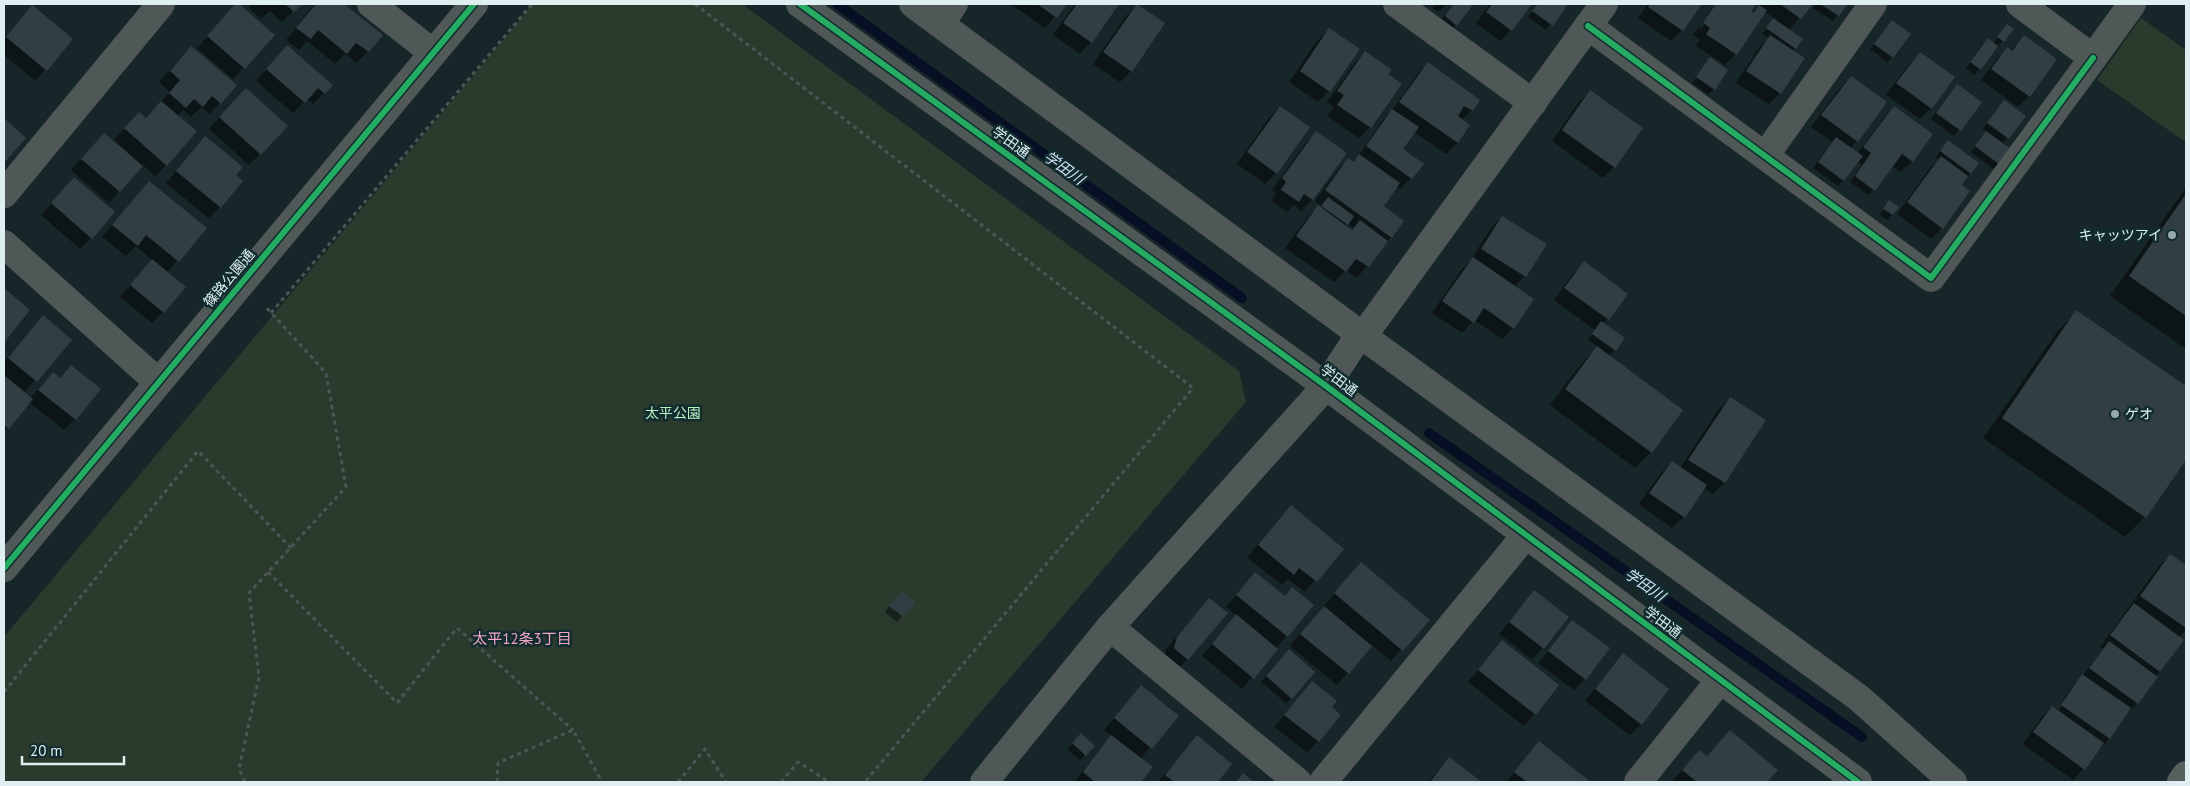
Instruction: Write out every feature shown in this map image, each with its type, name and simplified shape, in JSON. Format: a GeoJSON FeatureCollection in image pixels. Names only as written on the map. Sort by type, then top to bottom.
{"type":"FeatureCollection","features":[{"type":"Feature","properties":{"kind":"main road"},"geometry":{"type":"LineString","coordinates":[[2181,782],[2186,775]]}},
{"type":"Feature","properties":{"kind":"street"},"geometry":{"type":"LineString","coordinates":[[4,194],[161,4]]}},
{"type":"Feature","properties":{"kind":"street"},"geometry":{"type":"LineString","coordinates":[[371,4],[433,53]]}},
{"type":"Feature","properties":{"kind":"street","name":"篠路公園通"},"geometry":{"type":"LineString","coordinates":[[4,568],[474,4]]}},
{"type":"Feature","properties":{"kind":"street","name":"学田通"},"geometry":{"type":"LineString","coordinates":[[800,4],[1326,386],[1858,782]]}},
{"type":"Feature","properties":{"kind":"street"},"geometry":{"type":"LineString","coordinates":[[913,4],[947,14],[1362,335],[1859,698],[1953,782]]}},
{"type":"Feature","properties":{"kind":"street"},"geometry":{"type":"LineString","coordinates":[[1397,4],[1532,103]]}},
{"type":"Feature","properties":{"kind":"street"},"geometry":{"type":"LineString","coordinates":[[984,782],[1110,627],[1326,386],[1604,4]]}},
{"type":"Feature","properties":{"kind":"street"},"geometry":{"type":"LineString","coordinates":[[1765,156],[1873,4]]}},
{"type":"Feature","properties":{"kind":"street"},"geometry":{"type":"LineString","coordinates":[[2020,4],[2093,58]]}},
{"type":"Feature","properties":{"kind":"street"},"geometry":{"type":"LineString","coordinates":[[1588,26],[1931,278],[2132,4]]}},
{"type":"Feature","properties":{"kind":"street"},"geometry":{"type":"LineString","coordinates":[[4,244],[158,382]]}},
{"type":"Feature","properties":{"kind":"street"},"geometry":{"type":"LineString","coordinates":[[1323,782],[1526,536]]}},
{"type":"Feature","properties":{"kind":"street"},"geometry":{"type":"LineString","coordinates":[[1110,627],[1298,782]]}},
{"type":"Feature","properties":{"kind":"street"},"geometry":{"type":"LineString","coordinates":[[1638,782],[1720,680]]}},
{"type":"Feature","properties":{"kind":"path"},"geometry":{"type":"LineString","coordinates":[[271,313],[532,4]]}},
{"type":"Feature","properties":{"kind":"path"},"geometry":{"type":"LineString","coordinates":[[695,4],[1193,388],[865,782]]}},
{"type":"Feature","properties":{"kind":"path"},"geometry":{"type":"LineString","coordinates":[[242,281],[326,373],[346,487],[249,593],[259,676],[239,769],[245,782]]}},
{"type":"Feature","properties":{"kind":"path"},"geometry":{"type":"LineString","coordinates":[[4,692],[198,450],[291,548]]}},
{"type":"Feature","properties":{"kind":"path"},"geometry":{"type":"LineString","coordinates":[[268,572],[397,703],[457,628],[573,730],[602,782]]}},
{"type":"Feature","properties":{"kind":"path"},"geometry":{"type":"LineString","coordinates":[[497,782],[498,763],[573,730]]}},
{"type":"Feature","properties":{"kind":"path"},"geometry":{"type":"LineString","coordinates":[[678,782],[705,749],[726,782]]}},
{"type":"Feature","properties":{"kind":"path"},"geometry":{"type":"LineString","coordinates":[[781,782],[798,762],[829,782]]}},
{"type":"Feature","properties":{"kind":"green space","name":"太平公園"},"geometry":{"type":"Polygon","coordinates":[[[533,4],[742,4],[1239,371],[1246,402],[921,782],[4,782],[4,637],[533,4]]]}},
{"type":"Feature","properties":{"kind":"green space"},"geometry":{"type":"Polygon","coordinates":[[[2141,18],[2186,50],[2186,137],[2184,141],[2097,80],[2141,18]]]}},
{"type":"Feature","properties":{"kind":"building"},"geometry":{"type":"Polygon","coordinates":[[[235,4],[239,4],[275,35],[245,69],[207,36],[235,4]]]}},
{"type":"Feature","properties":{"kind":"building"},"geometry":{"type":"Polygon","coordinates":[[[285,4],[302,4],[294,12],[285,4]]]}},
{"type":"Feature","properties":{"kind":"building"},"geometry":{"type":"Polygon","coordinates":[[[316,4],[344,4],[383,35],[369,52],[356,43],[347,54],[318,30],[311,39],[296,28],[316,4]]]}},
{"type":"Feature","properties":{"kind":"building"},"geometry":{"type":"Polygon","coordinates":[[[1037,4],[1067,4],[1057,18],[1037,4]]]}},
{"type":"Feature","properties":{"kind":"building"},"geometry":{"type":"Polygon","coordinates":[[[1077,4],[1119,4],[1092,43],[1063,23],[1077,4]]]}},
{"type":"Feature","properties":{"kind":"building"},"geometry":{"type":"Polygon","coordinates":[[[1137,4],[1165,23],[1132,72],[1103,52],[1137,4]]]}},
{"type":"Feature","properties":{"kind":"building"},"geometry":{"type":"Polygon","coordinates":[[[1453,4],[1469,4],[1472,6],[1457,26],[1445,16],[1453,4]]]}},
{"type":"Feature","properties":{"kind":"building"},"geometry":{"type":"Polygon","coordinates":[[[1492,4],[1532,4],[1512,31],[1486,12],[1492,4]]]}},
{"type":"Feature","properties":{"kind":"building"},"geometry":{"type":"Polygon","coordinates":[[[1538,4],[1568,4],[1553,26],[1532,11],[1538,4]]]}},
{"type":"Feature","properties":{"kind":"building"},"geometry":{"type":"Polygon","coordinates":[[[1650,4],[1702,4],[1683,31],[1648,7],[1650,4]]]}},
{"type":"Feature","properties":{"kind":"building"},"geometry":{"type":"Polygon","coordinates":[[[1716,4],[1751,4],[1755,6],[1751,11],[1754,13],[1759,5],[1767,10],[1737,55],[1706,34],[1710,28],[1703,23],[1716,4]]]}},
{"type":"Feature","properties":{"kind":"building"},"geometry":{"type":"Polygon","coordinates":[[[1780,4],[1813,4],[1801,19],[1780,4]]]}},
{"type":"Feature","properties":{"kind":"building"},"geometry":{"type":"Polygon","coordinates":[[[1820,4],[1848,4],[1839,16],[1820,4]]]}},
{"type":"Feature","properties":{"kind":"building"},"geometry":{"type":"Polygon","coordinates":[[[32,5],[73,39],[47,71],[6,37],[32,5]]]}},
{"type":"Feature","properties":{"kind":"building"},"geometry":{"type":"Polygon","coordinates":[[[1773,18],[1803,39],[1796,49],[1766,28],[1773,18]]]}},
{"type":"Feature","properties":{"kind":"building"},"geometry":{"type":"Polygon","coordinates":[[[1892,20],[1911,34],[1893,58],[1874,44],[1892,20]]]}},
{"type":"Feature","properties":{"kind":"building"},"geometry":{"type":"Polygon","coordinates":[[[2007,24],[2014,29],[2004,42],[1997,37],[2007,24]]]}},
{"type":"Feature","properties":{"kind":"building"},"geometry":{"type":"Polygon","coordinates":[[[1329,28],[1360,49],[1330,92],[1300,71],[1329,28]]]}},
{"type":"Feature","properties":{"kind":"building"},"geometry":{"type":"Polygon","coordinates":[[[1770,35],[1805,58],[1781,94],[1746,71],[1770,35]]]}},
{"type":"Feature","properties":{"kind":"building"},"geometry":{"type":"Polygon","coordinates":[[[2024,35],[2057,59],[2030,97],[1991,69],[2007,47],[2012,51],[2024,35]]]}},
{"type":"Feature","properties":{"kind":"building"},"geometry":{"type":"Polygon","coordinates":[[[1988,38],[1998,46],[1981,70],[1970,62],[1988,38]]]}},
{"type":"Feature","properties":{"kind":"building"},"geometry":{"type":"Polygon","coordinates":[[[287,45],[333,85],[325,94],[318,88],[305,103],[266,69],[287,45]]]}},
{"type":"Feature","properties":{"kind":"building"},"geometry":{"type":"Polygon","coordinates":[[[191,46],[237,85],[221,104],[212,96],[203,107],[194,99],[186,108],[169,93],[180,80],[170,71],[191,46]]]}},
{"type":"Feature","properties":{"kind":"building"},"geometry":{"type":"Polygon","coordinates":[[[1365,51],[1392,70],[1388,74],[1402,84],[1371,128],[1337,105],[1344,95],[1337,91],[1365,51]]]}},
{"type":"Feature","properties":{"kind":"building"},"geometry":{"type":"Polygon","coordinates":[[[1920,52],[1955,77],[1932,109],[1896,83],[1920,52]]]}},
{"type":"Feature","properties":{"kind":"building"},"geometry":{"type":"Polygon","coordinates":[[[1710,57],[1728,70],[1715,90],[1696,77],[1710,57]]]}},
{"type":"Feature","properties":{"kind":"building"},"geometry":{"type":"Polygon","coordinates":[[[1428,62],[1480,100],[1473,111],[1464,106],[1458,116],[1470,125],[1458,143],[1399,102],[1428,62]]]}},
{"type":"Feature","properties":{"kind":"building"},"geometry":{"type":"Polygon","coordinates":[[[1851,76],[1887,102],[1858,142],[1821,115],[1851,76]]]}},
{"type":"Feature","properties":{"kind":"building"},"geometry":{"type":"Polygon","coordinates":[[[1957,84],[1982,102],[1961,131],[1936,113],[1957,84]]]}},
{"type":"Feature","properties":{"kind":"building"},"geometry":{"type":"Polygon","coordinates":[[[246,88],[288,126],[261,155],[219,117],[246,88]]]}},
{"type":"Feature","properties":{"kind":"building"},"geometry":{"type":"Polygon","coordinates":[[[1590,90],[1643,128],[1615,168],[1562,130],[1590,90]]]}},
{"type":"Feature","properties":{"kind":"building"},"geometry":{"type":"Polygon","coordinates":[[[2004,100],[2026,116],[2009,139],[1987,123],[2004,100]]]}},
{"type":"Feature","properties":{"kind":"building"},"geometry":{"type":"Polygon","coordinates":[[[161,101],[197,131],[167,166],[124,128],[139,112],[146,118],[161,101]]]}},
{"type":"Feature","properties":{"kind":"building"},"geometry":{"type":"Polygon","coordinates":[[[1280,106],[1310,127],[1277,174],[1247,152],[1280,106]]]}},
{"type":"Feature","properties":{"kind":"building"},"geometry":{"type":"Polygon","coordinates":[[[1894,106],[1933,134],[1913,162],[1902,154],[1875,191],[1855,176],[1871,153],[1863,147],[1894,106]]]}},
{"type":"Feature","properties":{"kind":"building"},"geometry":{"type":"Polygon","coordinates":[[[1392,109],[1419,127],[1403,149],[1424,164],[1412,179],[1366,146],[1392,109]]]}},
{"type":"Feature","properties":{"kind":"building"},"geometry":{"type":"Polygon","coordinates":[[[4,118],[26,138],[4,163],[4,118]]]}},
{"type":"Feature","properties":{"kind":"building"},"geometry":{"type":"Polygon","coordinates":[[[1316,131],[1347,153],[1313,200],[1304,194],[1299,202],[1281,190],[1286,182],[1282,178],[1316,131]]]}},
{"type":"Feature","properties":{"kind":"building"},"geometry":{"type":"Polygon","coordinates":[[[1986,131],[2011,149],[2000,165],[1975,146],[1986,131]]]}},
{"type":"Feature","properties":{"kind":"building"},"geometry":{"type":"Polygon","coordinates":[[[104,133],[143,166],[120,192],[81,159],[104,133]]]}},
{"type":"Feature","properties":{"kind":"building"},"geometry":{"type":"Polygon","coordinates":[[[205,136],[243,167],[236,175],[243,181],[221,208],[176,171],[205,136]]]}},
{"type":"Feature","properties":{"kind":"building"},"geometry":{"type":"Polygon","coordinates":[[[1836,137],[1863,156],[1844,181],[1818,162],[1836,137]]]}},
{"type":"Feature","properties":{"kind":"building"},"geometry":{"type":"Polygon","coordinates":[[[1948,140],[1979,163],[1971,174],[1940,151],[1948,140]]]}},
{"type":"Feature","properties":{"kind":"building"},"geometry":{"type":"Polygon","coordinates":[[[1359,154],[1400,183],[1384,206],[1404,221],[1392,238],[1325,190],[1348,158],[1354,162],[1359,154]]]}},
{"type":"Feature","properties":{"kind":"building"},"geometry":{"type":"Polygon","coordinates":[[[1941,156],[1968,176],[1962,185],[1970,191],[1943,229],[1907,202],[1941,156]]]}},
{"type":"Feature","properties":{"kind":"building"},"geometry":{"type":"Polygon","coordinates":[[[74,177],[115,212],[92,239],[51,203],[74,177]]]}},
{"type":"Feature","properties":{"kind":"building"},"geometry":{"type":"Polygon","coordinates":[[[149,181],[207,228],[179,262],[146,235],[138,246],[112,225],[149,181]]]}},
{"type":"Feature","properties":{"kind":"building","name":"キャッツアイ"},"geometry":{"type":"Polygon","coordinates":[[[2186,194],[2186,316],[2129,276],[2186,194]]]}},
{"type":"Feature","properties":{"kind":"building"},"geometry":{"type":"Polygon","coordinates":[[[1328,197],[1354,216],[1348,225],[1321,206],[1328,197]]]}},
{"type":"Feature","properties":{"kind":"building"},"geometry":{"type":"Polygon","coordinates":[[[1889,200],[1899,207],[1893,215],[1883,209],[1889,200]]]}},
{"type":"Feature","properties":{"kind":"building"},"geometry":{"type":"Polygon","coordinates":[[[1318,205],[1352,230],[1360,220],[1388,241],[1369,267],[1356,259],[1346,272],[1296,236],[1318,205]]]}},
{"type":"Feature","properties":{"kind":"building"},"geometry":{"type":"Polygon","coordinates":[[[1502,216],[1547,244],[1526,277],[1481,249],[1502,216]]]}},
{"type":"Feature","properties":{"kind":"building"},"geometry":{"type":"Polygon","coordinates":[[[1473,257],[1534,299],[1514,329],[1484,308],[1474,323],[1442,301],[1473,257]]]}},
{"type":"Feature","properties":{"kind":"building"},"geometry":{"type":"Polygon","coordinates":[[[152,259],[186,287],[164,313],[130,285],[152,259]]]}},
{"type":"Feature","properties":{"kind":"building"},"geometry":{"type":"Polygon","coordinates":[[[1584,261],[1628,294],[1609,320],[1564,288],[1584,261]]]}},
{"type":"Feature","properties":{"kind":"building"},"geometry":{"type":"Polygon","coordinates":[[[4,288],[30,310],[4,343],[4,288]]]}},
{"type":"Feature","properties":{"kind":"building"},"geometry":{"type":"Polygon","coordinates":[[[2076,310],[2186,386],[2186,460],[2146,518],[2002,418],[2076,310]]]}},
{"type":"Feature","properties":{"kind":"building"},"geometry":{"type":"Polygon","coordinates":[[[43,315],[72,340],[37,382],[8,358],[43,315]]]}},
{"type":"Feature","properties":{"kind":"building"},"geometry":{"type":"Polygon","coordinates":[[[1601,321],[1625,338],[1616,351],[1592,334],[1601,321]]]}},
{"type":"Feature","properties":{"kind":"building"},"geometry":{"type":"Polygon","coordinates":[[[1597,346],[1683,410],[1652,453],[1565,389],[1597,346]]]}},
{"type":"Feature","properties":{"kind":"building"},"geometry":{"type":"Polygon","coordinates":[[[71,365],[101,389],[76,420],[38,390],[53,372],[60,378],[71,365]]]}},
{"type":"Feature","properties":{"kind":"building"},"geometry":{"type":"Polygon","coordinates":[[[4,375],[33,399],[9,429],[4,425],[4,375]]]}},
{"type":"Feature","properties":{"kind":"building"},"geometry":{"type":"Polygon","coordinates":[[[1730,397],[1766,420],[1725,483],[1688,460],[1730,397]]]}},
{"type":"Feature","properties":{"kind":"building"},"geometry":{"type":"Polygon","coordinates":[[[1672,461],[1707,485],[1685,518],[1649,493],[1672,461]]]}},
{"type":"Feature","properties":{"kind":"building"},"geometry":{"type":"Polygon","coordinates":[[[1291,505],[1344,549],[1317,582],[1299,568],[1294,575],[1258,545],[1291,505]]]}},
{"type":"Feature","properties":{"kind":"building"},"geometry":{"type":"Polygon","coordinates":[[[2170,554],[2186,565],[2186,628],[2140,596],[2170,554]]]}},
{"type":"Feature","properties":{"kind":"building"},"geometry":{"type":"Polygon","coordinates":[[[1361,562],[1430,620],[1403,651],[1334,593],[1361,562]]]}},
{"type":"Feature","properties":{"kind":"building"},"geometry":{"type":"Polygon","coordinates":[[[1255,572],[1285,596],[1292,587],[1314,605],[1288,637],[1236,595],[1255,572]]]}},
{"type":"Feature","properties":{"kind":"building"},"geometry":{"type":"Polygon","coordinates":[[[1534,590],[1569,617],[1544,649],[1509,622],[1534,590]]]}},
{"type":"Feature","properties":{"kind":"building"},"geometry":{"type":"Polygon","coordinates":[[[901,591],[916,602],[903,617],[889,606],[901,591]]]}},
{"type":"Feature","properties":{"kind":"building"},"geometry":{"type":"Polygon","coordinates":[[[1209,598],[1228,613],[1188,660],[1174,648],[1177,637],[1209,598]]]}},
{"type":"Feature","properties":{"kind":"building"},"geometry":{"type":"Polygon","coordinates":[[[2134,603],[2184,640],[2160,672],[2110,635],[2134,603]]]}},
{"type":"Feature","properties":{"kind":"building"},"geometry":{"type":"Polygon","coordinates":[[[1324,606],[1372,646],[1349,674],[1300,634],[1324,606]]]}},
{"type":"Feature","properties":{"kind":"building"},"geometry":{"type":"Polygon","coordinates":[[[1236,614],[1278,649],[1254,679],[1212,644],[1236,614]]]}},
{"type":"Feature","properties":{"kind":"building"},"geometry":{"type":"Polygon","coordinates":[[[1572,620],[1610,648],[1586,680],[1548,651],[1572,620]]]}},
{"type":"Feature","properties":{"kind":"building"},"geometry":{"type":"Polygon","coordinates":[[[1502,640],[1559,685],[1536,715],[1478,670],[1502,640]]]}},
{"type":"Feature","properties":{"kind":"building"},"geometry":{"type":"Polygon","coordinates":[[[2109,641],[2158,677],[2138,704],[2089,668],[2109,641]]]}},
{"type":"Feature","properties":{"kind":"building"},"geometry":{"type":"Polygon","coordinates":[[[1289,649],[1315,672],[1292,699],[1266,676],[1289,649]]]}},
{"type":"Feature","properties":{"kind":"building"},"geometry":{"type":"Polygon","coordinates":[[[1623,653],[1669,689],[1642,725],[1595,689],[1623,653]]]}},
{"type":"Feature","properties":{"kind":"building"},"geometry":{"type":"Polygon","coordinates":[[[2082,674],[2131,708],[2110,739],[2061,705],[2082,674]]]}},
{"type":"Feature","properties":{"kind":"building"},"geometry":{"type":"Polygon","coordinates":[[[1312,681],[1337,701],[1332,707],[1341,715],[1319,742],[1284,715],[1312,681]]]}},
{"type":"Feature","properties":{"kind":"building"},"geometry":{"type":"Polygon","coordinates":[[[1141,685],[1179,716],[1152,749],[1114,718],[1141,685]]]}},
{"type":"Feature","properties":{"kind":"building"},"geometry":{"type":"Polygon","coordinates":[[[2052,706],[2104,743],[2085,770],[2033,732],[2052,706]]]}},
{"type":"Feature","properties":{"kind":"building"},"geometry":{"type":"Polygon","coordinates":[[[1730,730],[1778,770],[1767,782],[1697,782],[1682,770],[1699,750],[1707,756],[1730,730]]]}},
{"type":"Feature","properties":{"kind":"building"},"geometry":{"type":"Polygon","coordinates":[[[1081,733],[1095,746],[1086,756],[1072,743],[1081,733]]]}},
{"type":"Feature","properties":{"kind":"building"},"geometry":{"type":"Polygon","coordinates":[[[1111,735],[1153,767],[1141,782],[1095,782],[1083,772],[1111,735]]]}},
{"type":"Feature","properties":{"kind":"building"},"geometry":{"type":"Polygon","coordinates":[[[1197,735],[1232,764],[1218,782],[1174,782],[1165,775],[1197,735]]]}},
{"type":"Feature","properties":{"kind":"building"},"geometry":{"type":"Polygon","coordinates":[[[1539,741],[1588,780],[1586,782],[1527,782],[1514,772],[1539,741]]]}},
{"type":"Feature","properties":{"kind":"building"},"geometry":{"type":"Polygon","coordinates":[[[1449,757],[1482,782],[1430,782],[1449,757]]]}},
{"type":"Feature","properties":{"kind":"building"},"geometry":{"type":"Polygon","coordinates":[[[1243,773],[1254,782],[1236,782],[1243,773]]]}},
{"type":"Feature","properties":{"kind":"waterway","name":"学田川"},"geometry":{"type":"LineString","coordinates":[[837,4],[1242,298]]}},
{"type":"Feature","properties":{"kind":"waterway","name":"学田川"},"geometry":{"type":"LineString","coordinates":[[1429,433],[1862,737]]}},
{"type":"Feature","properties":{"kind":"cycle path"},"geometry":{"type":"LineString","coordinates":[[4,568],[474,4]]}},
{"type":"Feature","properties":{"kind":"cycle path"},"geometry":{"type":"LineString","coordinates":[[800,4],[1326,386],[1858,782]]}},
{"type":"Feature","properties":{"kind":"cycle path"},"geometry":{"type":"LineString","coordinates":[[1588,26],[1931,278],[2093,58]]}},
{"type":"Feature","properties":{"kind":"place","name":"キャッツアイ"},"geometry":{"type":"Point","coordinates":[2172,235]}},
{"type":"Feature","properties":{"kind":"place","name":"ゲオ"},"geometry":{"type":"Point","coordinates":[2115,414]}},
{"type":"Feature","properties":{"kind":"district","name":"太平12条3丁目"},"geometry":{"type":"Point","coordinates":[522,639]}}]}
